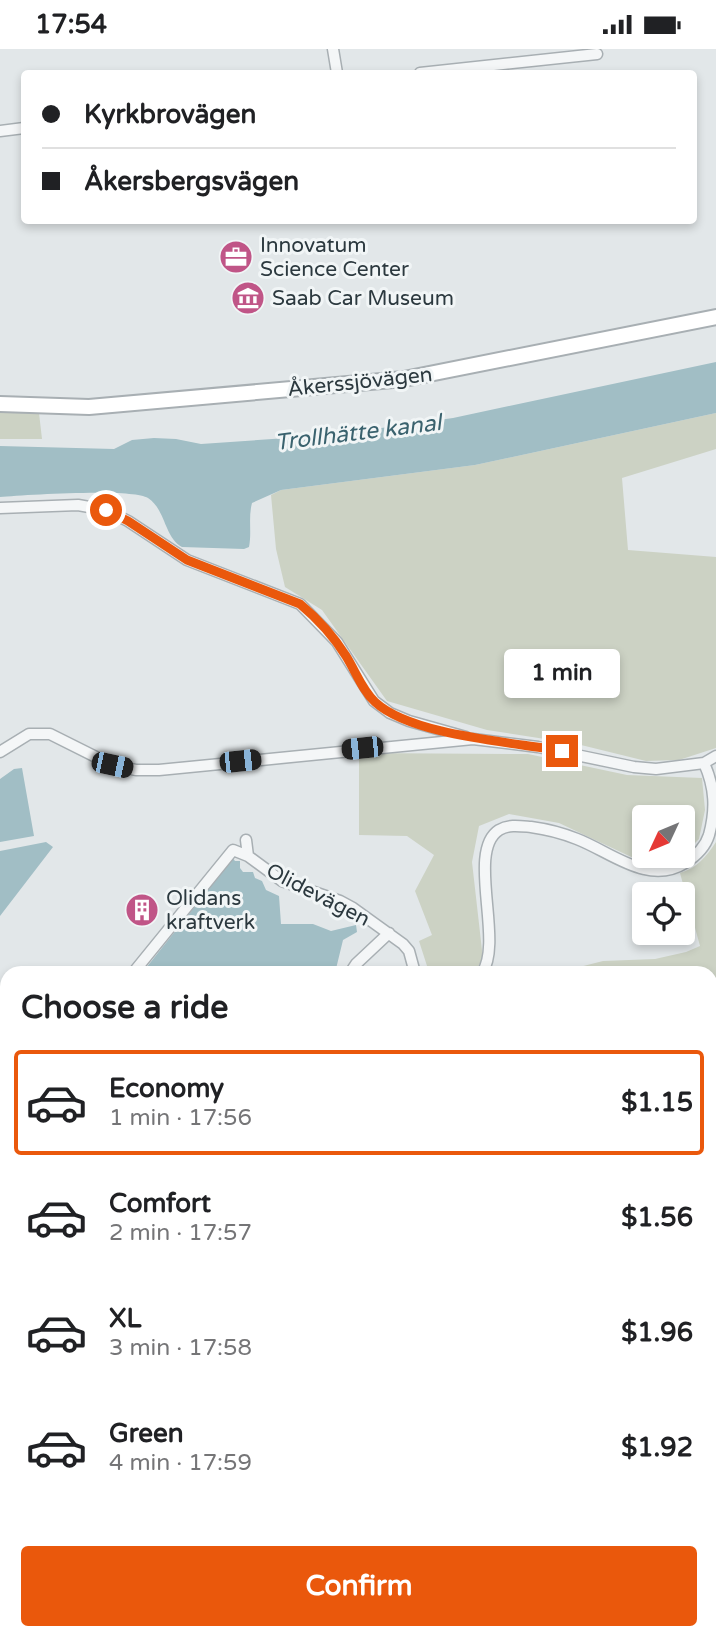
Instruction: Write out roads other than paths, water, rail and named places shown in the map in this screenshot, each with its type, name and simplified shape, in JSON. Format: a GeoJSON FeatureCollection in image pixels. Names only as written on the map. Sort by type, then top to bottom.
{"type":"FeatureCollection","features":[{"type":"Feature","properties":{"kind":"street"},"geometry":{"type":"LineString","coordinates":[[333,49],[336,70]]}},
{"type":"Feature","properties":{"kind":"street"},"geometry":{"type":"LineString","coordinates":[[448,70],[597,54]]}},
{"type":"Feature","properties":{"kind":"street"},"geometry":{"type":"LineString","coordinates":[[0,131],[21,128]]}},
{"type":"Feature","properties":{"kind":"street","name":"Åkerssjövägen"},"geometry":{"type":"LineString","coordinates":[[0,404],[89,407],[122,405],[404,379],[716,317]]}},
{"type":"Feature","properties":{"kind":"street"},"geometry":{"type":"LineString","coordinates":[[0,507],[78,505],[106,510],[128,521],[187,560],[300,604],[314,615],[337,642],[374,701],[390,713],[410,721],[473,739],[550,749],[634,767],[656,769],[704,763],[716,756]]}},
{"type":"Feature","properties":{"kind":"street"},"geometry":{"type":"LineString","coordinates":[[3,750],[29,734],[50,734],[112,765],[136,770],[159,770],[473,739]]}},
{"type":"Feature","properties":{"kind":"street"},"geometry":{"type":"LineString","coordinates":[[485,966],[490,953],[485,908],[487,848],[498,831],[514,825],[540,828],[578,839],[618,860],[653,871],[676,869],[712,842],[715,794],[704,763]]}},
{"type":"Feature","properties":{"kind":"street"},"geometry":{"type":"LineString","coordinates":[[246,840],[248,856]]}},
{"type":"Feature","properties":{"kind":"street","name":"Olidevägen"},"geometry":{"type":"LineString","coordinates":[[139,966],[233,850],[248,856],[282,881],[340,901],[389,933],[409,951],[413,966]]}},
{"type":"Feature","properties":{"kind":"street"},"geometry":{"type":"LineString","coordinates":[[355,966],[389,933]]}},
{"type":"Feature","properties":{"kind":"water","name":"Trollhätte kanal"},"geometry":{"type":"Polygon","coordinates":[[[716,362],[716,413],[475,465],[281,490],[252,503],[249,547],[244,549],[182,547],[172,537],[154,503],[138,495],[77,493],[0,497],[0,446],[114,449],[132,440],[154,438],[201,444],[331,435],[453,418],[716,362]]]}},
{"type":"Feature","properties":{"kind":"water"},"geometry":{"type":"Polygon","coordinates":[[[22,768],[34,836],[0,842],[0,779],[14,769],[22,768]]]}},
{"type":"Feature","properties":{"kind":"water"},"geometry":{"type":"Polygon","coordinates":[[[46,842],[53,847],[0,916],[0,851],[46,842]]]}},
{"type":"Feature","properties":{"kind":"water"},"geometry":{"type":"Polygon","coordinates":[[[231,856],[235,861],[240,861],[243,872],[253,872],[266,890],[279,896],[281,924],[313,924],[331,931],[356,925],[357,932],[343,940],[337,966],[148,966],[227,866],[231,856]]]}},
{"type":"Feature","properties":{"kind":"place","name":"Innovatum Science Center"},"geometry":{"type":"Point","coordinates":[236,257]}},
{"type":"Feature","properties":{"kind":"place","name":"Saab Car Museum"},"geometry":{"type":"Point","coordinates":[248,298]}},
{"type":"Feature","properties":{"kind":"place","name":"Olidans kraftverk"},"geometry":{"type":"Point","coordinates":[142,910]}}]}
